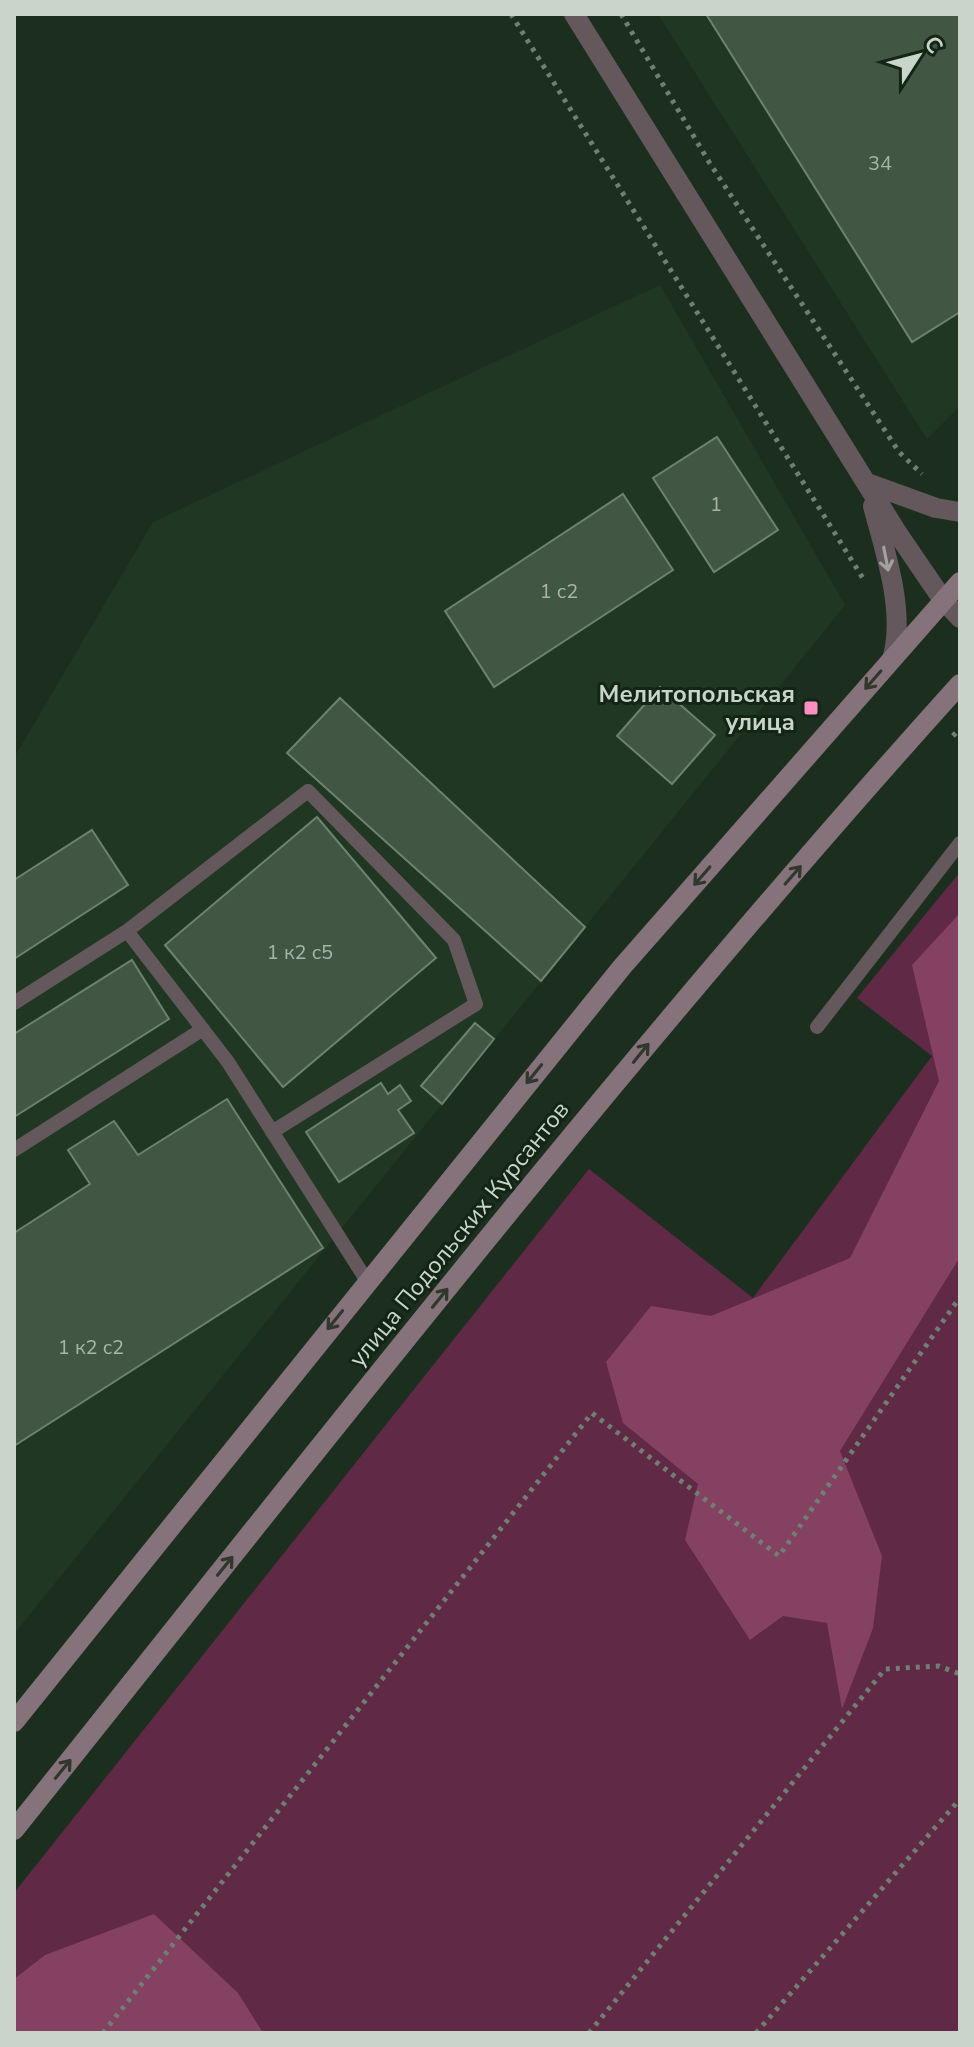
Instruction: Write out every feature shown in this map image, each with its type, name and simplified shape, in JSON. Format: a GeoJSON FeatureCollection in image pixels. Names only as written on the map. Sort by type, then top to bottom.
{"type":"FeatureCollection","features":[{"type":"Feature","properties":{"kind":"main road","name":"улица Подольских Курсантов"},"geometry":{"type":"LineString","coordinates":[[14,1722],[622,967],[960,582]]}},
{"type":"Feature","properties":{"kind":"main road","name":"улица Подольских Курсантов"},"geometry":{"type":"LineString","coordinates":[[14,1830],[414,1330],[676,1010],[960,684]]}},
{"type":"Feature","properties":{"kind":"street"},"geometry":{"type":"LineString","coordinates":[[574,14],[867,483],[943,600],[960,618]]}},
{"type":"Feature","properties":{"kind":"street"},"geometry":{"type":"LineString","coordinates":[[867,483],[936,508],[960,512]]}},
{"type":"Feature","properties":{"kind":"street"},"geometry":{"type":"LineString","coordinates":[[867,483],[895,605],[898,638],[893,656]]}},
{"type":"Feature","properties":{"kind":"lane"},"geometry":{"type":"LineString","coordinates":[[14,1003],[127,931],[308,791],[454,940],[476,1004],[272,1132]]}},
{"type":"Feature","properties":{"kind":"lane"},"geometry":{"type":"LineString","coordinates":[[817,1027],[960,843]]}},
{"type":"Feature","properties":{"kind":"lane"},"geometry":{"type":"LineString","coordinates":[[127,931],[228,1062],[367,1281]]}},
{"type":"Feature","properties":{"kind":"lane"},"geometry":{"type":"LineString","coordinates":[[14,1150],[203,1029]]}},
{"type":"Feature","properties":{"kind":"path"},"geometry":{"type":"LineString","coordinates":[[511,14],[854,564]]}},
{"type":"Feature","properties":{"kind":"path"},"geometry":{"type":"LineString","coordinates":[[621,14],[709,162],[899,452],[932,485]]}},
{"type":"Feature","properties":{"kind":"path"},"geometry":{"type":"LineString","coordinates":[[953,736],[960,728]]}},
{"type":"Feature","properties":{"kind":"path"},"geometry":{"type":"LineString","coordinates":[[103,2033],[592,1413],[779,1556],[960,1297]]}},
{"type":"Feature","properties":{"kind":"path"},"geometry":{"type":"LineString","coordinates":[[589,2033],[885,1669],[939,1666],[960,1674]]}},
{"type":"Feature","properties":{"kind":"path"},"geometry":{"type":"LineString","coordinates":[[756,2033],[960,1799]]}},
{"type":"Feature","properties":{"kind":"shaded area"},"geometry":{"type":"Polygon","coordinates":[[[658,14],[960,14],[960,406],[927,439],[658,14]]]}},
{"type":"Feature","properties":{"kind":"shaded area"},"geometry":{"type":"Polygon","coordinates":[[[660,285],[845,605],[14,1634],[14,758],[153,522],[660,285]]]}},
{"type":"Feature","properties":{"kind":"shaded area"},"geometry":{"type":"Polygon","coordinates":[[[960,872],[960,2033],[14,2033],[14,1893],[589,1169],[753,1298],[932,1056],[857,998],[960,872]]]}},
{"type":"Feature","properties":{"kind":"shaded area"},"geometry":{"type":"Polygon","coordinates":[[[960,913],[960,1257],[840,1451],[882,1556],[873,1628],[842,1709],[827,1623],[783,1616],[750,1640],[685,1540],[698,1484],[623,1423],[606,1362],[651,1306],[711,1316],[850,1258],[939,1081],[912,965],[960,913]]]}},
{"type":"Feature","properties":{"kind":"shaded area"},"geometry":{"type":"Polygon","coordinates":[[[154,1914],[238,1993],[263,2033],[14,2033],[14,1979],[45,1955],[154,1914]]]}},
{"type":"Feature","properties":{"kind":"building"},"geometry":{"type":"Polygon","coordinates":[[[706,14],[960,14],[960,312],[912,342],[706,14]]]}},
{"type":"Feature","properties":{"kind":"building"},"geometry":{"type":"Polygon","coordinates":[[[717,437],[778,530],[714,572],[653,478],[717,437]]]}},
{"type":"Feature","properties":{"kind":"building"},"geometry":{"type":"Polygon","coordinates":[[[623,494],[673,570],[494,687],[445,611],[623,494]]]}},
{"type":"Feature","properties":{"kind":"building"},"geometry":{"type":"Polygon","coordinates":[[[660,687],[715,735],[672,784],[617,736],[660,687]]]}},
{"type":"Feature","properties":{"kind":"building"},"geometry":{"type":"Polygon","coordinates":[[[340,698],[585,927],[541,981],[287,753],[340,698]]]}},
{"type":"Feature","properties":{"kind":"building"},"geometry":{"type":"Polygon","coordinates":[[[317,817],[436,958],[283,1087],[165,945],[317,817]]]}},
{"type":"Feature","properties":{"kind":"building"},"geometry":{"type":"Polygon","coordinates":[[[92,830],[128,885],[14,959],[14,880],[92,830]]]}},
{"type":"Feature","properties":{"kind":"building"},"geometry":{"type":"Polygon","coordinates":[[[132,960],[169,1019],[14,1117],[14,1034],[132,960]]]}},
{"type":"Feature","properties":{"kind":"building"},"geometry":{"type":"Polygon","coordinates":[[[475,1023],[494,1039],[442,1104],[421,1086],[475,1023]]]}},
{"type":"Feature","properties":{"kind":"building"},"geometry":{"type":"Polygon","coordinates":[[[381,1083],[388,1094],[400,1085],[411,1101],[398,1110],[414,1133],[339,1182],[306,1132],[381,1083]]]}},
{"type":"Feature","properties":{"kind":"building"},"geometry":{"type":"Polygon","coordinates":[[[227,1099],[323,1248],[14,1446],[14,1233],[90,1184],[68,1150],[114,1121],[138,1155],[227,1099]]]}},
{"type":"Feature","properties":{"kind":"place","name":"Мелитопольская улица"},"geometry":{"type":"Point","coordinates":[811,708]}}]}
